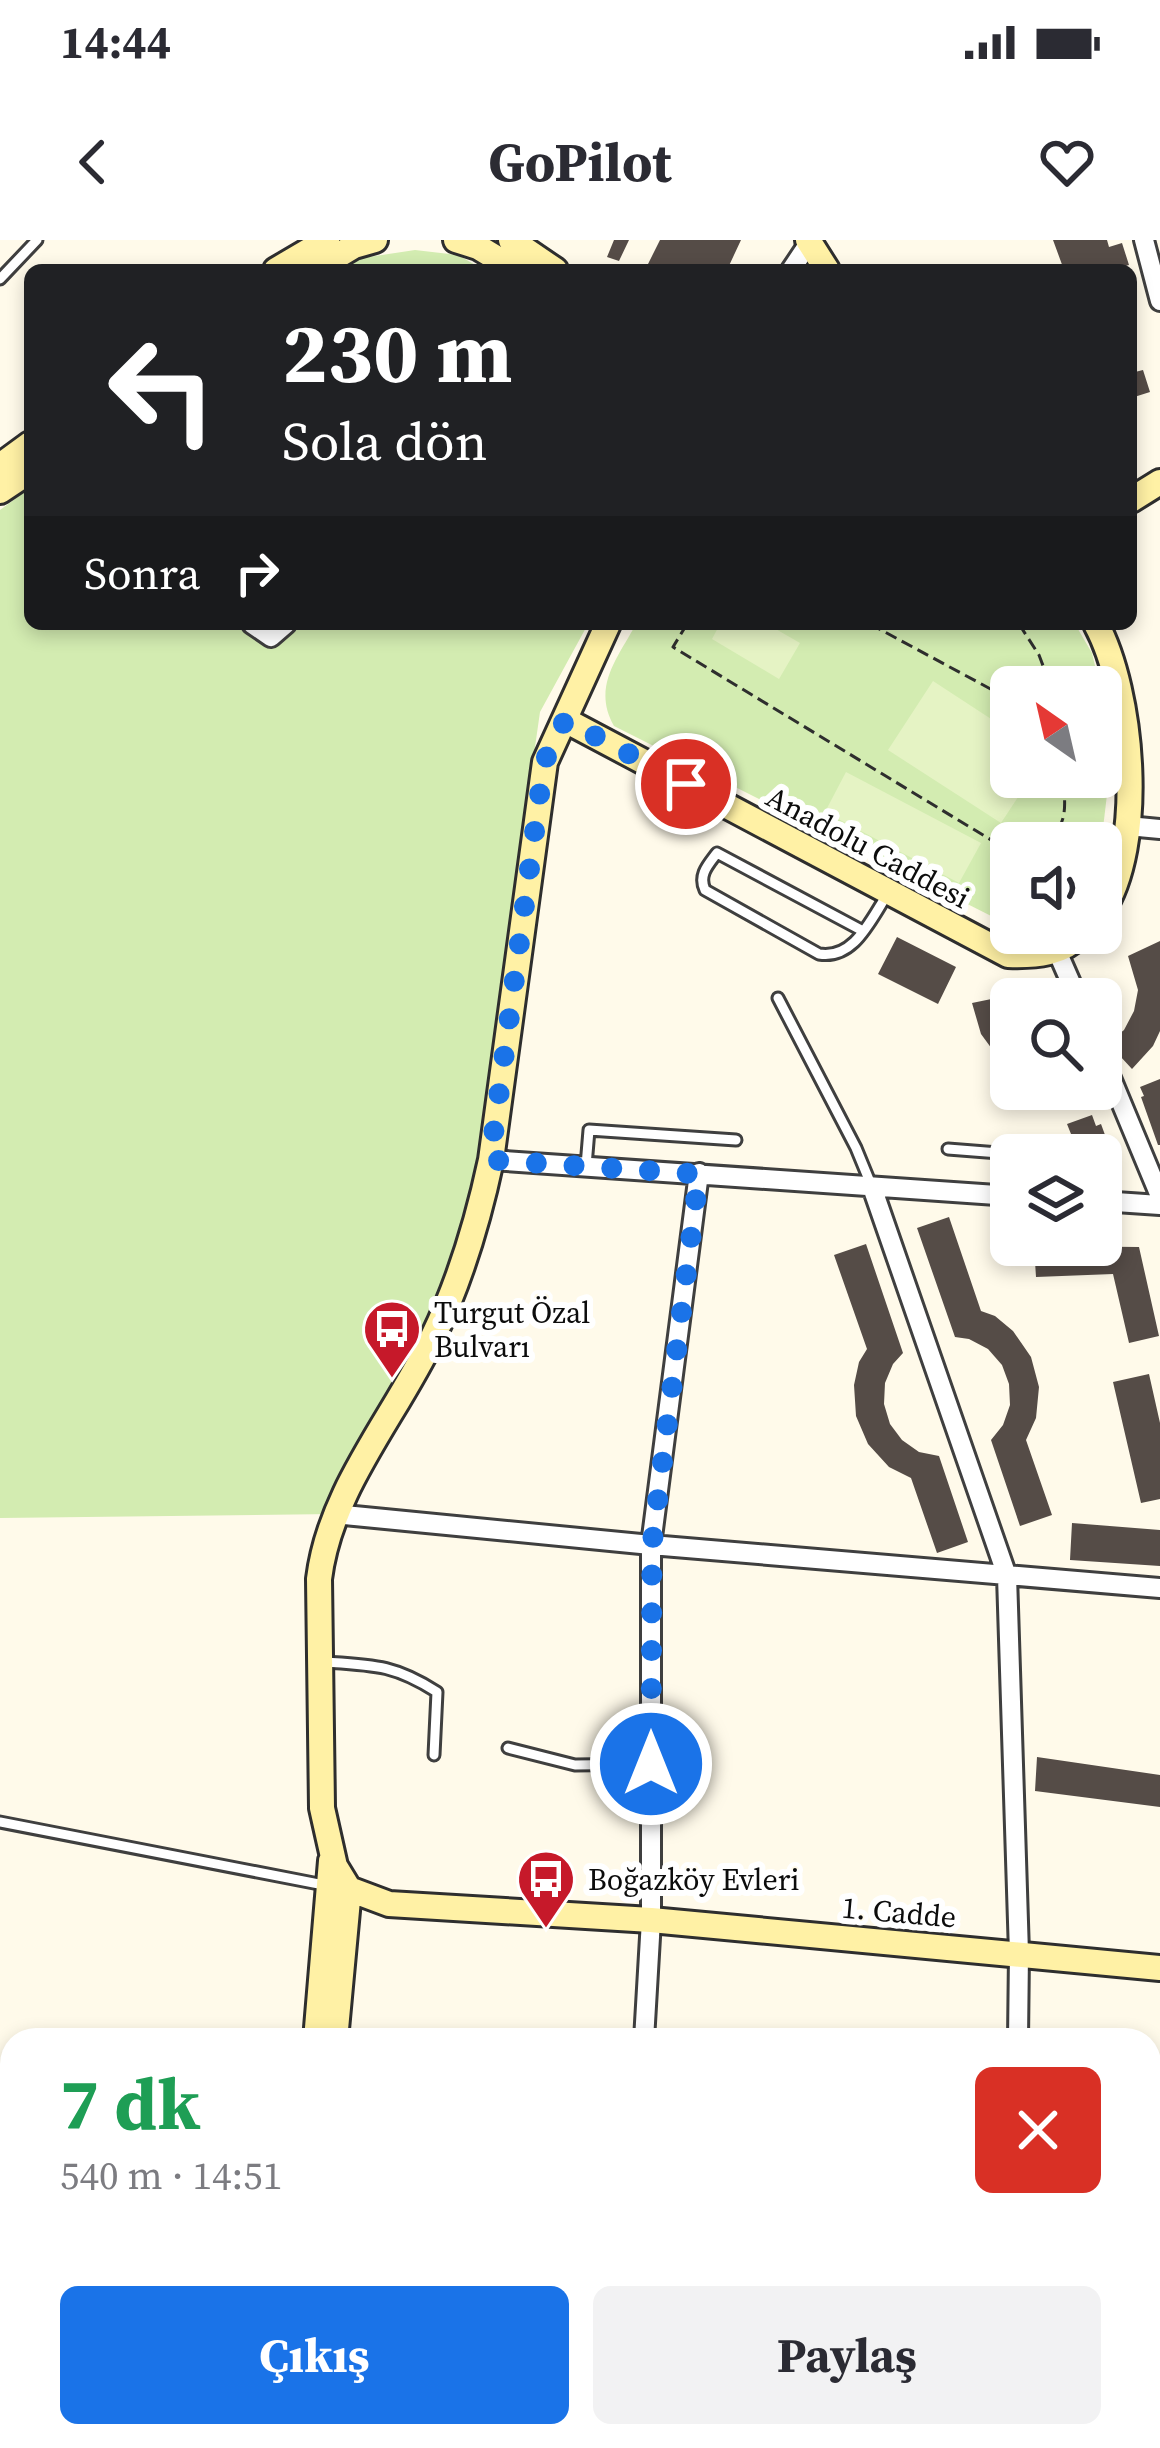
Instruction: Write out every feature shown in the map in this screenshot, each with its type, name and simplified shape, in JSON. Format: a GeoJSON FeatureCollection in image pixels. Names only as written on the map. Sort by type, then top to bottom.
{"type":"FeatureCollection","features":[{"type":"Feature","properties":{"kind":"street"},"geometry":{"type":"LineString","coordinates":[[289,264],[334,244],[374,240]]}},
{"type":"Feature","properties":{"kind":"street"},"geometry":{"type":"LineString","coordinates":[[456,240],[507,264]]}},
{"type":"Feature","properties":{"kind":"street"},"geometry":{"type":"LineString","coordinates":[[512,240],[546,264]]}},
{"type":"Feature","properties":{"kind":"street"},"geometry":{"type":"LineString","coordinates":[[1144,240],[1160,301]]}},
{"type":"Feature","properties":{"kind":"street"},"geometry":{"type":"LineString","coordinates":[[335,2028],[339,1887],[322,1795],[322,1550],[334,1514],[433,1338],[480,1210],[544,762],[605,630]]}},
{"type":"Feature","properties":{"kind":"street"},"geometry":{"type":"LineString","coordinates":[[565,720],[622,630]]}},
{"type":"Feature","properties":{"kind":"street"},"geometry":{"type":"LineString","coordinates":[[1098,630],[1126,716],[1128,826],[1122,862]]}},
{"type":"Feature","properties":{"kind":"street","name":"Anadolu Caddesi"},"geometry":{"type":"LineString","coordinates":[[565,720],[990,946]]}},
{"type":"Feature","properties":{"kind":"street"},"geometry":{"type":"LineString","coordinates":[[1128,826],[1160,829]]}},
{"type":"Feature","properties":{"kind":"street","name":"Anadolu Caddesi"},"geometry":{"type":"LineString","coordinates":[[1004,954],[1042,954]]}},
{"type":"Feature","properties":{"kind":"street"},"geometry":{"type":"LineString","coordinates":[[1122,1106],[1160,1200],[1122,1201]]}},
{"type":"Feature","properties":{"kind":"street"},"geometry":{"type":"LineString","coordinates":[[490,1160],[990,1195]]}},
{"type":"Feature","properties":{"kind":"street"},"geometry":{"type":"LineString","coordinates":[[645,2028],[651,1920],[652,1545],[699,1174]]}},
{"type":"Feature","properties":{"kind":"street"},"geometry":{"type":"LineString","coordinates":[[872,1187],[1006,1576],[1018,2028]]}},
{"type":"Feature","properties":{"kind":"street"},"geometry":{"type":"LineString","coordinates":[[334,1514],[1160,1588]]}},
{"type":"Feature","properties":{"kind":"street"},"geometry":{"type":"LineString","coordinates":[[318,2028],[339,1887]]}},
{"type":"Feature","properties":{"kind":"street","name":"1. Cadde"},"geometry":{"type":"LineString","coordinates":[[339,1887],[389,1904],[651,1920],[1160,1968]]}},
{"type":"Feature","properties":{"kind":"lane"},"geometry":{"type":"LineString","coordinates":[[0,279],[37,240]]}},
{"type":"Feature","properties":{"kind":"lane"},"geometry":{"type":"LineString","coordinates":[[863,931],[716,853],[704,872],[705,890],[828,956],[854,944],[863,931],[889,892]]}},
{"type":"Feature","properties":{"kind":"lane"},"geometry":{"type":"LineString","coordinates":[[778,998],[872,1187]]}},
{"type":"Feature","properties":{"kind":"lane"},"geometry":{"type":"LineString","coordinates":[[586,1166],[590,1130],[736,1140]]}},
{"type":"Feature","properties":{"kind":"lane"},"geometry":{"type":"LineString","coordinates":[[948,1149],[990,1152]]}},
{"type":"Feature","properties":{"kind":"lane"},"geometry":{"type":"LineString","coordinates":[[320,1662],[392,1668],[437,1692],[434,1755]]}},
{"type":"Feature","properties":{"kind":"lane"},"geometry":{"type":"LineString","coordinates":[[508,1748],[575,1766],[651,1764]]}},
{"type":"Feature","properties":{"kind":"lane","name":"1. Cadde"},"geometry":{"type":"LineString","coordinates":[[0,1822],[339,1887]]}},
{"type":"Feature","properties":{"kind":"path"},"geometry":{"type":"LineString","coordinates":[[683,630],[673,647],[990,839]]}},
{"type":"Feature","properties":{"kind":"path"},"geometry":{"type":"LineString","coordinates":[[883,630],[990,689]]}},
{"type":"Feature","properties":{"kind":"path"},"geometry":{"type":"LineString","coordinates":[[1023,630],[1043,666]]}},
{"type":"Feature","properties":{"kind":"green space"},"geometry":{"type":"Polygon","coordinates":[[[415,250],[458,255],[474,264],[352,264],[415,250]]]}},
{"type":"Feature","properties":{"kind":"green space"},"geometry":{"type":"Polygon","coordinates":[[[24,492],[24,630],[585,630],[540,712],[491,1160],[455,1284],[334,1514],[0,1518],[0,510],[24,492]]]}},
{"type":"Feature","properties":{"kind":"green space"},"geometry":{"type":"Polygon","coordinates":[[[633,630],[1079,630],[1095,666],[990,666],[990,798],[1107,798],[1104,822],[990,822],[990,915],[614,726],[605,699],[610,674],[633,630]]]}},
{"type":"Feature","properties":{"kind":"green space"},"geometry":{"type":"Polygon","coordinates":[[[717,630],[777,630],[800,643],[779,679],[712,639],[717,630]]]}},
{"type":"Feature","properties":{"kind":"green space"},"geometry":{"type":"Polygon","coordinates":[[[933,681],[990,718],[990,798],[1017,798],[999,822],[888,750],[933,681]]]}},
{"type":"Feature","properties":{"kind":"green space"},"geometry":{"type":"Polygon","coordinates":[[[846,772],[981,843],[959,883],[825,812],[846,772]]]}},
{"type":"Feature","properties":{"kind":"building"},"geometry":{"type":"Polygon","coordinates":[[[614,240],[629,240],[619,261],[607,257],[614,240]]]}},
{"type":"Feature","properties":{"kind":"building"},"geometry":{"type":"Polygon","coordinates":[[[660,240],[741,240],[730,264],[648,264],[660,240]]]}},
{"type":"Feature","properties":{"kind":"building"},"geometry":{"type":"Polygon","coordinates":[[[1053,240],[1107,240],[1109,247],[1122,243],[1129,264],[1062,264],[1053,240]]]}},
{"type":"Feature","properties":{"kind":"building"},"geometry":{"type":"Polygon","coordinates":[[[1143,370],[1150,392],[1137,396],[1137,372],[1143,370]]]}},
{"type":"Feature","properties":{"kind":"building"},"geometry":{"type":"Polygon","coordinates":[[[897,937],[956,967],[938,1004],[878,974],[897,937]]]}},
{"type":"Feature","properties":{"kind":"building"},"geometry":{"type":"Polygon","coordinates":[[[1160,941],[1160,1031],[1132,1069],[1122,1058],[1122,1032],[1134,1011],[1138,990],[1128,956],[1160,941]]]}},
{"type":"Feature","properties":{"kind":"building"},"geometry":{"type":"Polygon","coordinates":[[[990,999],[990,1046],[981,1034],[972,1003],[990,999]]]}},
{"type":"Feature","properties":{"kind":"building"},"geometry":{"type":"Polygon","coordinates":[[[1160,1079],[1160,1145],[1158,1145],[1140,1087],[1160,1079]]]}},
{"type":"Feature","properties":{"kind":"building"},"geometry":{"type":"Polygon","coordinates":[[[1092,1115],[1105,1134],[1071,1134],[1067,1124],[1092,1115]]]}},
{"type":"Feature","properties":{"kind":"building"},"geometry":{"type":"Polygon","coordinates":[[[949,1217],[981,1311],[1013,1331],[1031,1357],[1039,1387],[1036,1418],[1026,1440],[1052,1515],[1020,1526],[991,1440],[1010,1405],[1009,1384],[1002,1365],[988,1349],[955,1337],[917,1228],[949,1217]]]}},
{"type":"Feature","properties":{"kind":"building"},"geometry":{"type":"Polygon","coordinates":[[[866,1244],[903,1353],[885,1383],[890,1424],[919,1452],[939,1456],[968,1542],[937,1553],[911,1478],[889,1467],[868,1444],[856,1416],[854,1385],[867,1349],[834,1255],[866,1244]]]}},
{"type":"Feature","properties":{"kind":"building"},"geometry":{"type":"Polygon","coordinates":[[[1122,1247],[1139,1247],[1159,1336],[1129,1343],[1113,1274],[1036,1277],[1035,1266],[1122,1266],[1122,1247]]]}},
{"type":"Feature","properties":{"kind":"building"},"geometry":{"type":"Polygon","coordinates":[[[1149,1374],[1160,1423],[1160,1499],[1141,1503],[1113,1382],[1149,1374]]]}},
{"type":"Feature","properties":{"kind":"building"},"geometry":{"type":"Polygon","coordinates":[[[1072,1523],[1160,1530],[1160,1566],[1070,1560],[1072,1523]]]}},
{"type":"Feature","properties":{"kind":"building"},"geometry":{"type":"Polygon","coordinates":[[[1037,1757],[1160,1775],[1160,1807],[1035,1791],[1037,1757]]]}},
{"type":"Feature","properties":{"kind":"place","name":"Turgut Özal Bulvarı"},"geometry":{"type":"Point","coordinates":[392,1380]}},
{"type":"Feature","properties":{"kind":"place","name":"Boğazköy Evleri"},"geometry":{"type":"Point","coordinates":[546,1930]}},
{"type":"Feature","properties":{"kind":"route"},"geometry":{"type":"LineString","coordinates":[[651,1764],[652,1545],[699,1174],[490,1160],[544,762],[565,720],[686,784]]}}]}
